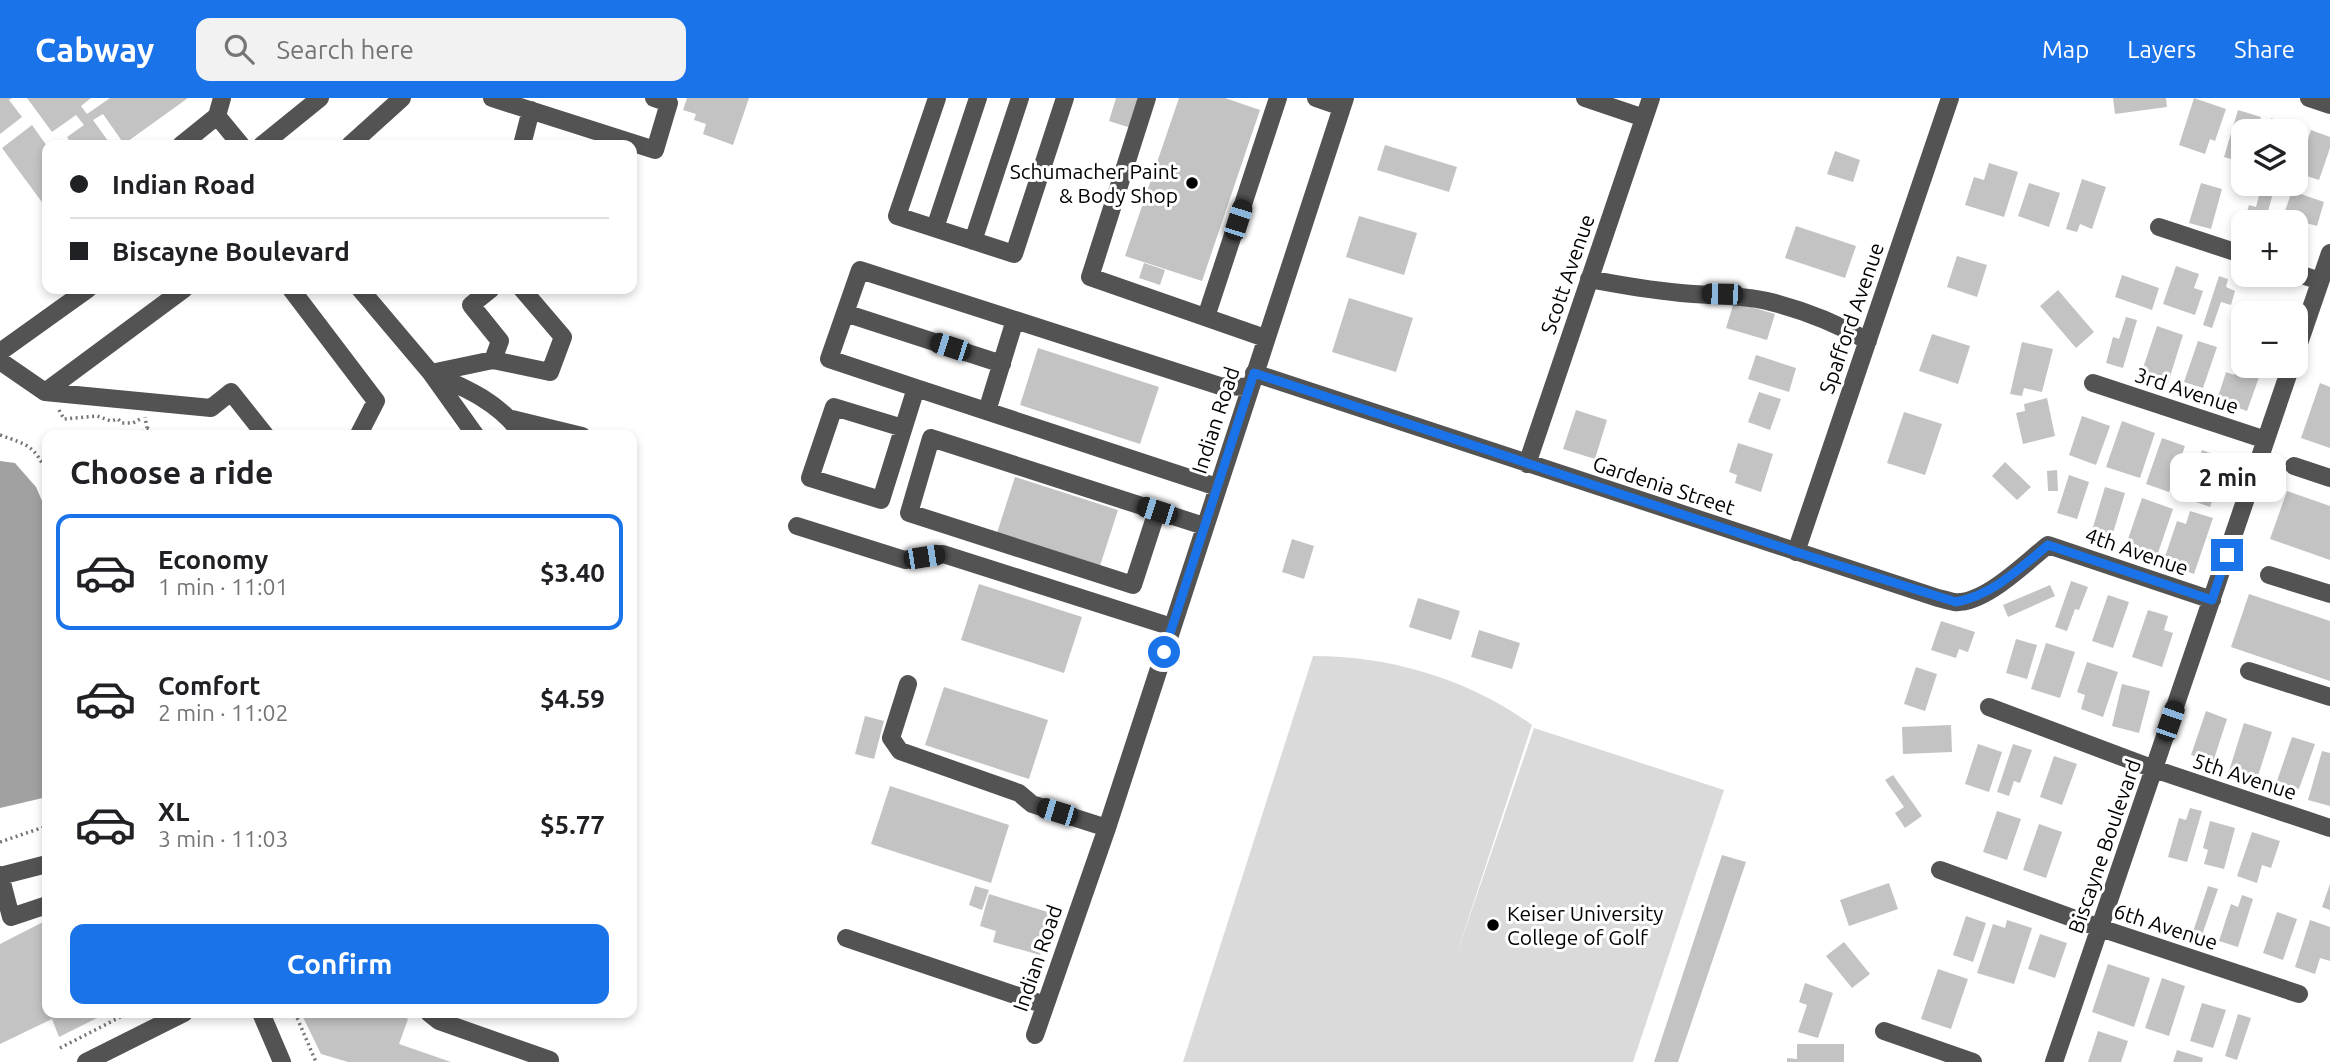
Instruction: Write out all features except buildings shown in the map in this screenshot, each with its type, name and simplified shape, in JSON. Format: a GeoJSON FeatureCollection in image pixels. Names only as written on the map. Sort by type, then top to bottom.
{"type":"FeatureCollection","features":[{"type":"Feature","properties":{"kind":"street"},"geometry":{"type":"LineString","coordinates":[[187,140],[217,116],[222,98]]}},
{"type":"Feature","properties":{"kind":"street"},"geometry":{"type":"LineString","coordinates":[[268,140],[320,98]]}},
{"type":"Feature","properties":{"kind":"street"},"geometry":{"type":"LineString","coordinates":[[356,140],[402,98]]}},
{"type":"Feature","properties":{"kind":"street"},"geometry":{"type":"LineString","coordinates":[[492,98],[624,140]]}},
{"type":"Feature","properties":{"kind":"street"},"geometry":{"type":"LineString","coordinates":[[637,144],[655,150],[669,103],[654,98]]}},
{"type":"Feature","properties":{"kind":"street"},"geometry":{"type":"LineString","coordinates":[[937,98],[897,216],[1014,254],[1065,98]]}},
{"type":"Feature","properties":{"kind":"street"},"geometry":{"type":"LineString","coordinates":[[934,228],[978,98]]}},
{"type":"Feature","properties":{"kind":"street"},"geometry":{"type":"LineString","coordinates":[[973,241],[1020,98]]}},
{"type":"Feature","properties":{"kind":"street"},"geometry":{"type":"LineString","coordinates":[[1147,98],[1090,277],[1265,338]]}},
{"type":"Feature","properties":{"kind":"street"},"geometry":{"type":"LineString","coordinates":[[1206,317],[1278,98]]}},
{"type":"Feature","properties":{"kind":"street"},"geometry":{"type":"LineString","coordinates":[[1316,98],[1343,102]]}},
{"type":"Feature","properties":{"kind":"street","name":"Scott Avenue"},"geometry":{"type":"LineString","coordinates":[[1527,464],[1651,98]]}},
{"type":"Feature","properties":{"kind":"street","name":"Spafford Avenue"},"geometry":{"type":"LineString","coordinates":[[1796,552],[1950,98]]}},
{"type":"Feature","properties":{"kind":"street"},"geometry":{"type":"LineString","coordinates":[[2309,98],[2330,106]]}},
{"type":"Feature","properties":{"kind":"street"},"geometry":{"type":"LineString","coordinates":[[1589,99],[1644,118]]}},
{"type":"Feature","properties":{"kind":"street","name":"Indian Road"},"geometry":{"type":"LineString","coordinates":[[1035,1035],[1107,828],[1343,102]]}},
{"type":"Feature","properties":{"kind":"street"},"geometry":{"type":"LineString","coordinates":[[523,140],[531,110]]}},
{"type":"Feature","properties":{"kind":"street"},"geometry":{"type":"LineString","coordinates":[[217,116],[236,140]]}},
{"type":"Feature","properties":{"kind":"street"},"geometry":{"type":"LineString","coordinates":[[2159,227],[2231,251]]}},
{"type":"Feature","properties":{"kind":"street"},"geometry":{"type":"LineString","coordinates":[[2308,316],[2330,253]]}},
{"type":"Feature","properties":{"kind":"street","name":"Gardenia Street"},"geometry":{"type":"LineString","coordinates":[[845,313],[860,270],[1220,386],[1251,380],[1527,464],[1956,602],[1974,599],[1992,589],[2048,545]]}},
{"type":"Feature","properties":{"kind":"street"},"geometry":{"type":"LineString","coordinates":[[2308,277],[2320,281]]}},
{"type":"Feature","properties":{"kind":"street"},"geometry":{"type":"LineString","coordinates":[[1590,279],[1684,294],[1722,294],[1767,301],[1845,328],[1868,341]]}},
{"type":"Feature","properties":{"kind":"street"},"geometry":{"type":"LineString","coordinates":[[0,352],[81,294]]}},
{"type":"Feature","properties":{"kind":"street"},"geometry":{"type":"LineString","coordinates":[[51,398],[178,294]]}},
{"type":"Feature","properties":{"kind":"street"},"geometry":{"type":"LineString","coordinates":[[294,294],[376,401],[361,430]]}},
{"type":"Feature","properties":{"kind":"street"},"geometry":{"type":"LineString","coordinates":[[364,294],[430,373],[472,430]]}},
{"type":"Feature","properties":{"kind":"street"},"geometry":{"type":"LineString","coordinates":[[485,294],[471,305],[500,341],[493,360]]}},
{"type":"Feature","properties":{"kind":"street"},"geometry":{"type":"LineString","coordinates":[[430,373],[493,360],[550,372],[563,337],[526,294]]}},
{"type":"Feature","properties":{"kind":"street"},"geometry":{"type":"LineString","coordinates":[[1002,363],[845,313],[830,359],[1217,487]]}},
{"type":"Feature","properties":{"kind":"street"},"geometry":{"type":"LineString","coordinates":[[987,411],[1015,320]]}},
{"type":"Feature","properties":{"kind":"street"},"geometry":{"type":"LineString","coordinates":[[0,361],[51,398],[211,408],[231,392],[262,430]]}},
{"type":"Feature","properties":{"kind":"street"},"geometry":{"type":"LineString","coordinates":[[430,373],[473,391],[512,419],[519,430]]}},
{"type":"Feature","properties":{"kind":"street","name":"Biscayne Boulevard"},"geometry":{"type":"LineString","coordinates":[[2054,1062],[2287,378]]}},
{"type":"Feature","properties":{"kind":"street","name":"3rd Avenue"},"geometry":{"type":"LineString","coordinates":[[2093,383],[2266,440]]}},
{"type":"Feature","properties":{"kind":"street"},"geometry":{"type":"LineString","coordinates":[[903,428],[834,407],[810,478],[881,499],[916,388]]}},
{"type":"Feature","properties":{"kind":"street"},"geometry":{"type":"LineString","coordinates":[[512,419],[557,430]]}},
{"type":"Feature","properties":{"kind":"street"},"geometry":{"type":"LineString","coordinates":[[1157,511],[1133,585],[909,513],[931,438],[1204,526]]}},
{"type":"Feature","properties":{"kind":"street"},"geometry":{"type":"LineString","coordinates":[[2294,466],[2330,478]]}},
{"type":"Feature","properties":{"kind":"street"},"geometry":{"type":"LineString","coordinates":[[797,526],[905,560],[943,554],[1172,626]]}},
{"type":"Feature","properties":{"kind":"street","name":"4th Avenue"},"geometry":{"type":"LineString","coordinates":[[2048,545],[2212,600]]}},
{"type":"Feature","properties":{"kind":"street"},"geometry":{"type":"LineString","coordinates":[[2269,575],[2330,594]]}},
{"type":"Feature","properties":{"kind":"street"},"geometry":{"type":"LineString","coordinates":[[2249,671],[2330,697]]}},
{"type":"Feature","properties":{"kind":"street"},"geometry":{"type":"LineString","coordinates":[[908,684],[891,738],[900,751],[1019,793],[1032,804],[1107,828]]}},
{"type":"Feature","properties":{"kind":"street","name":"5th Avenue"},"geometry":{"type":"LineString","coordinates":[[1989,707],[2154,769],[2330,828]]}},
{"type":"Feature","properties":{"kind":"street"},"geometry":{"type":"LineString","coordinates":[[42,865],[0,875],[11,917],[42,907]]}},
{"type":"Feature","properties":{"kind":"street","name":"6th Avenue"},"geometry":{"type":"LineString","coordinates":[[1940,870],[2100,928],[2299,994]]}},
{"type":"Feature","properties":{"kind":"street"},"geometry":{"type":"LineString","coordinates":[[846,938],[1045,1005]]}},
{"type":"Feature","properties":{"kind":"street"},"geometry":{"type":"LineString","coordinates":[[86,1062],[174,1018]]}},
{"type":"Feature","properties":{"kind":"street"},"geometry":{"type":"LineString","coordinates":[[263,1018],[282,1062]]}},
{"type":"Feature","properties":{"kind":"street"},"geometry":{"type":"LineString","coordinates":[[435,1018],[550,1060],[549,1062]]}},
{"type":"Feature","properties":{"kind":"street"},"geometry":{"type":"LineString","coordinates":[[1885,1031],[1973,1062]]}},
{"type":"Feature","properties":{"kind":"path"},"geometry":{"type":"LineString","coordinates":[[51,398],[64,419],[97,416],[111,421],[118,419],[122,423],[133,423],[145,414],[147,428],[150,430]]}},
{"type":"Feature","properties":{"kind":"path"},"geometry":{"type":"LineString","coordinates":[[0,435],[28,445],[42,462]]}},
{"type":"Feature","properties":{"kind":"path"},"geometry":{"type":"LineString","coordinates":[[0,842],[42,828]]}},
{"type":"Feature","properties":{"kind":"path"},"geometry":{"type":"LineString","coordinates":[[61,1048],[118,1018]]}},
{"type":"Feature","properties":{"kind":"path"},"geometry":{"type":"LineString","coordinates":[[297,1018],[316,1062]]}},
{"type":"Feature","properties":{"kind":"shaded area"},"geometry":{"type":"Polygon","coordinates":[[[0,461],[15,463],[36,487],[42,501],[42,798],[0,808],[0,461]]]}},
{"type":"Feature","properties":{"kind":"shaded area","name":"Keiser University College of Golf"},"geometry":{"type":"Polygon","coordinates":[[[1313,656],[1371,660],[1428,673],[1482,695],[1532,725],[1455,959],[1534,728],[1724,790],[1633,1062],[1183,1062],[1313,656]]]}},
{"type":"Feature","properties":{"kind":"place","name":"Schumacher Paint & Body Shop"},"geometry":{"type":"Point","coordinates":[1192,183]}},
{"type":"Feature","properties":{"kind":"place","name":"Keiser University College of Golf"},"geometry":{"type":"Point","coordinates":[1493,925]}},
{"type":"Feature","properties":{"kind":"route"},"geometry":{"type":"LineString","coordinates":[[1164,652],[1254,373],[1956,602],[1974,599],[1992,589],[2048,545],[2212,600],[2227,555]]}}]}
